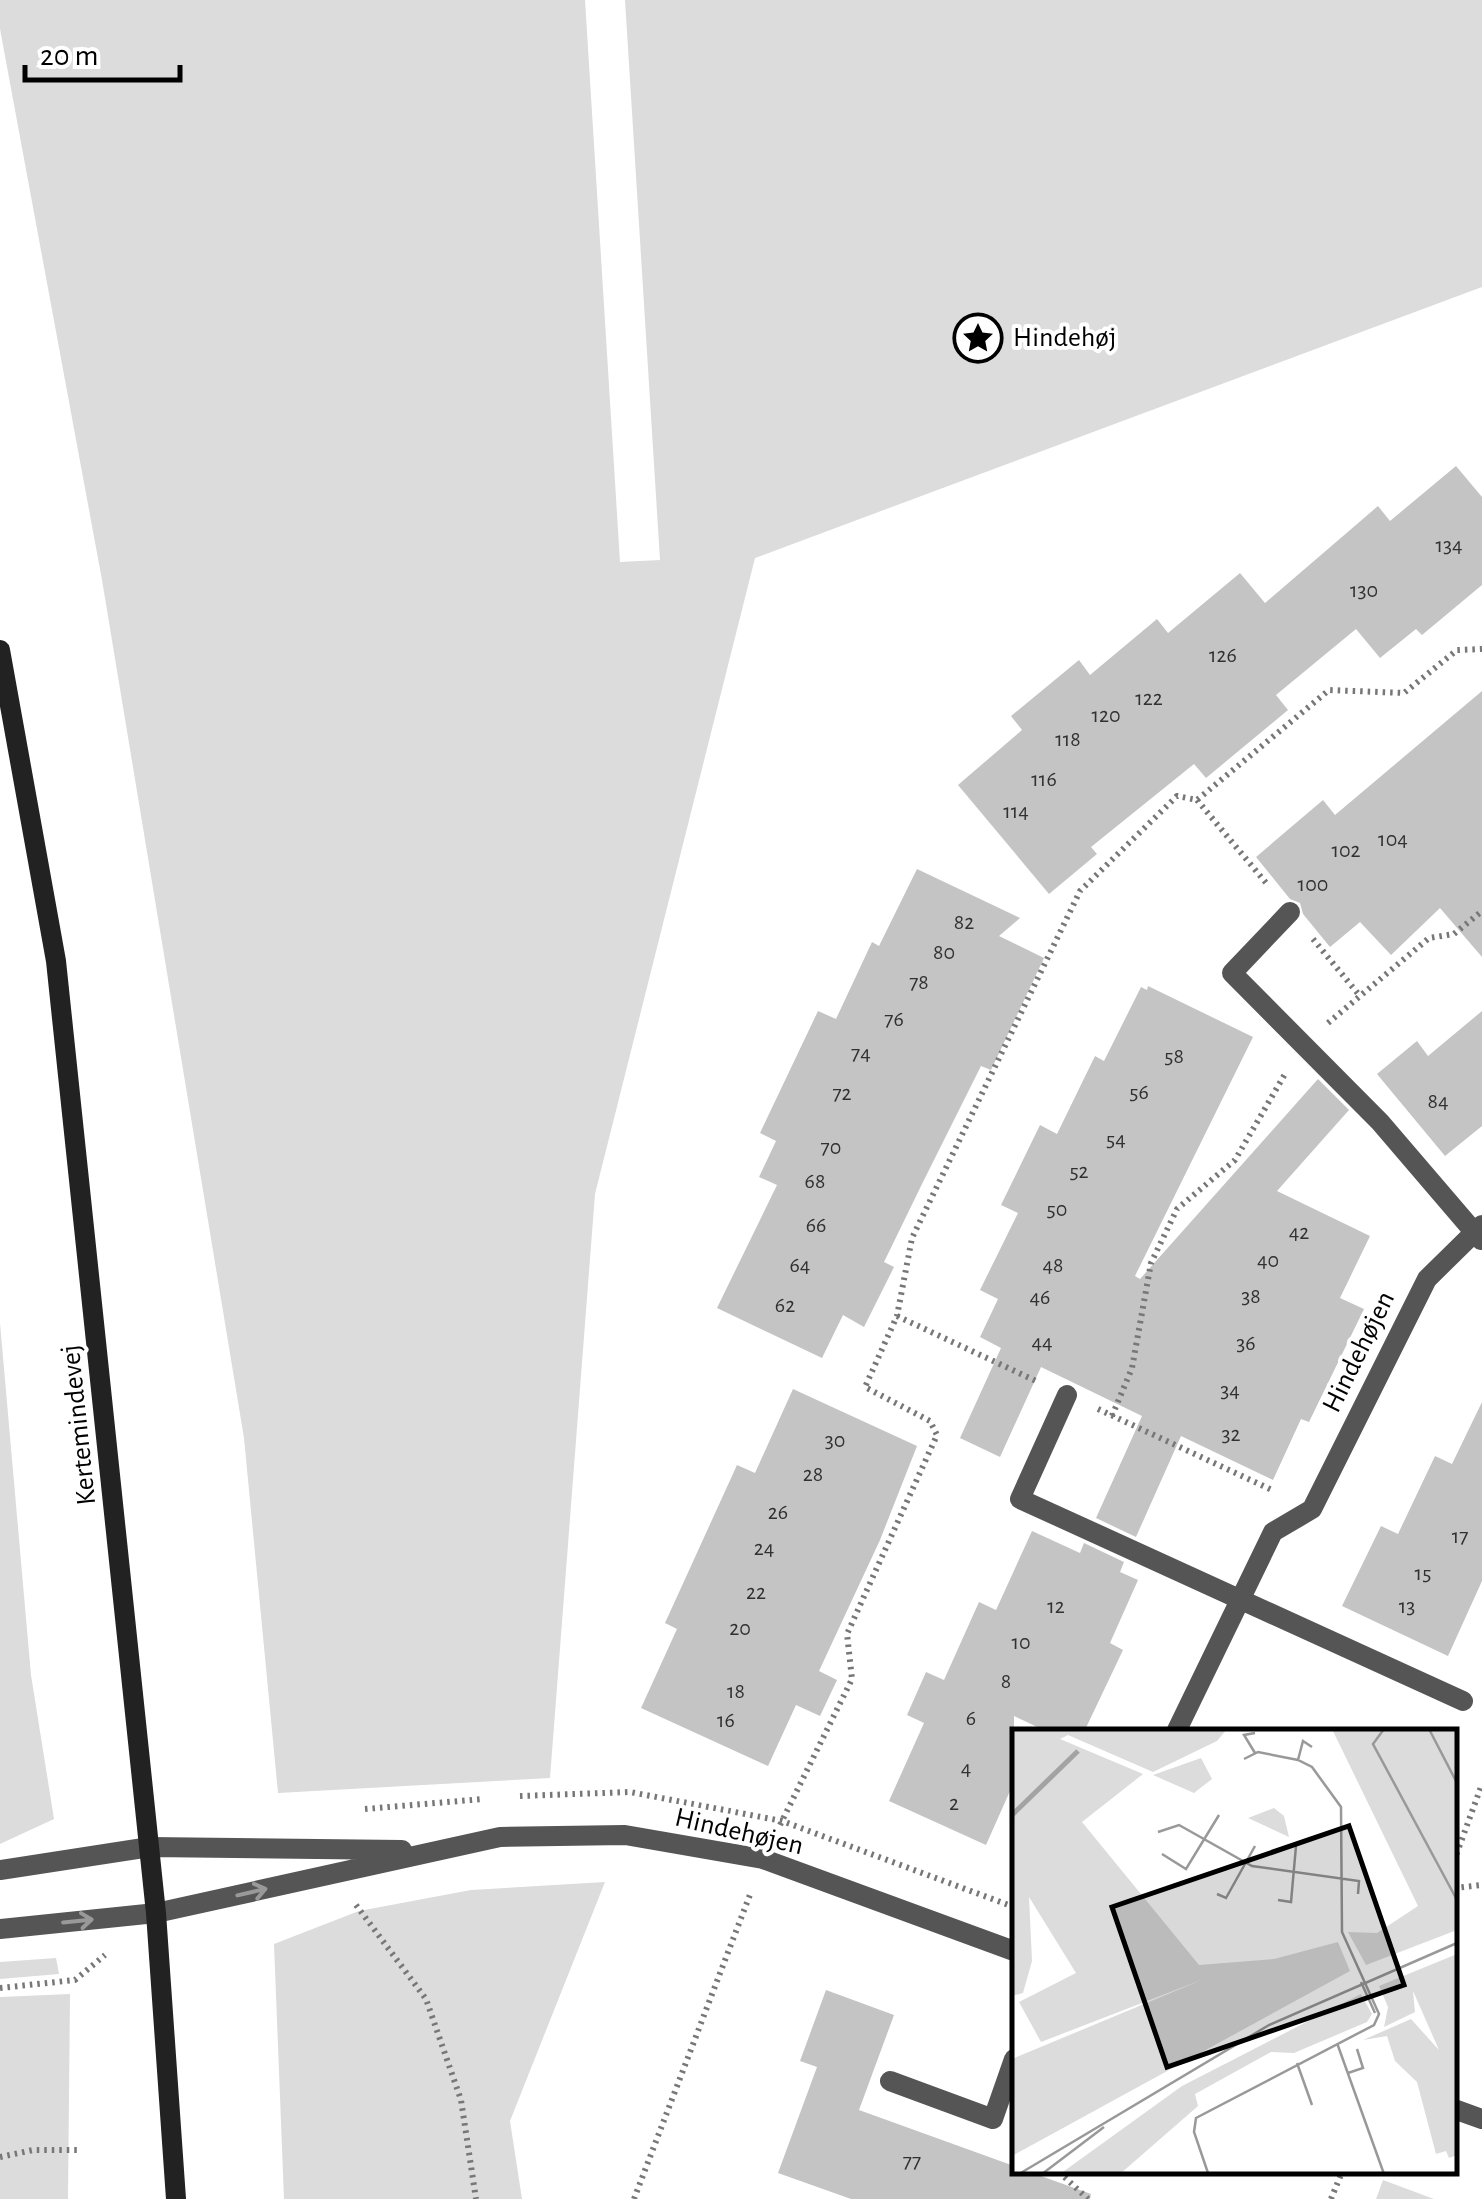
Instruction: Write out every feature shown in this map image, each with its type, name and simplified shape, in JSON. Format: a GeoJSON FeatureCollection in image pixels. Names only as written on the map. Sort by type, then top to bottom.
{"type":"FeatureCollection","features":[{"type":"Feature","properties":{"kind":"main road","name":"Kertemindevej"},"geometry":{"type":"LineString","coordinates":[[0,650],[56,961],[150,1847],[176,2199]]}},
{"type":"Feature","properties":{"kind":"street","name":"Hindehøjen"},"geometry":{"type":"LineString","coordinates":[[1290,912],[1232,973],[1380,1122],[1479,1233],[1426,1279],[1312,1509]]}},
{"type":"Feature","properties":{"kind":"street"},"geometry":{"type":"LineString","coordinates":[[1067,1395],[1020,1498],[1463,1701]]}},
{"type":"Feature","properties":{"kind":"street"},"geometry":{"type":"LineString","coordinates":[[1177,1729],[1273,1532],[1312,1509]]}},
{"type":"Feature","properties":{"kind":"street","name":"Hindehøjen"},"geometry":{"type":"LineString","coordinates":[[0,1929],[156,1913],[500,1837],[624,1835],[763,1860],[1012,1950]]}},
{"type":"Feature","properties":{"kind":"street","name":"Hindehøjen"},"geometry":{"type":"LineString","coordinates":[[0,1870],[150,1847],[439,1850]]}},
{"type":"Feature","properties":{"kind":"street"},"geometry":{"type":"LineString","coordinates":[[890,2082],[993,2119],[1012,2066]]}},
{"type":"Feature","properties":{"kind":"street"},"geometry":{"type":"LineString","coordinates":[[1457,2110],[1482,2119]]}},
{"type":"Feature","properties":{"kind":"path"},"geometry":{"type":"LineString","coordinates":[[634,2199],[763,1860],[852,1679],[848,1634],[937,1436],[930,1421],[865,1387],[897,1316],[912,1238],[1080,891],[1177,796],[1197,800],[1329,690],[1404,693],[1458,650],[1482,648]]}},
{"type":"Feature","properties":{"kind":"path"},"geometry":{"type":"LineString","coordinates":[[1112,1416],[1132,1368],[1150,1263],[1177,1209],[1235,1160],[1302,1044],[1429,938],[1454,934],[1482,911]]}},
{"type":"Feature","properties":{"kind":"path"},"geometry":{"type":"LineString","coordinates":[[897,1316],[1312,1509]]}},
{"type":"Feature","properties":{"kind":"path"},"geometry":{"type":"LineString","coordinates":[[1457,1853],[1482,1784]]}},
{"type":"Feature","properties":{"kind":"path"},"geometry":{"type":"LineString","coordinates":[[782,1820],[1012,1906]]}},
{"type":"Feature","properties":{"kind":"path"},"geometry":{"type":"LineString","coordinates":[[332,1874],[426,1999],[461,2100],[476,2199]]}},
{"type":"Feature","properties":{"kind":"path"},"geometry":{"type":"LineString","coordinates":[[1457,1888],[1482,1886]]}},
{"type":"Feature","properties":{"kind":"path"},"geometry":{"type":"LineString","coordinates":[[0,1988],[76,1980],[156,1913]]}},
{"type":"Feature","properties":{"kind":"path"},"geometry":{"type":"LineString","coordinates":[[0,2157],[33,2150],[77,2150]]}},
{"type":"Feature","properties":{"kind":"path"},"geometry":{"type":"LineString","coordinates":[[1061,2174],[1088,2199]]}},
{"type":"Feature","properties":{"kind":"path"},"geometry":{"type":"LineString","coordinates":[[1331,2199],[1341,2174]]}},
{"type":"Feature","properties":{"kind":"shaded area"},"geometry":{"type":"Polygon","coordinates":[[[0,0],[585,0],[620,562],[660,560],[625,0],[1482,0],[1482,287],[755,558],[595,1194],[550,1778],[278,1793],[244,1438],[102,580],[0,29],[0,0]]]}},
{"type":"Feature","properties":{"kind":"shaded area"},"geometry":{"type":"Polygon","coordinates":[[[0,1323],[31,1675],[54,1819],[0,1844],[0,1323]]]}},
{"type":"Feature","properties":{"kind":"shaded area"},"geometry":{"type":"Polygon","coordinates":[[[605,1882],[510,2121],[522,2199],[284,2199],[274,1944],[359,1911],[471,1890],[605,1882]]]}},
{"type":"Feature","properties":{"kind":"shaded area"},"geometry":{"type":"Polygon","coordinates":[[[56,1958],[59,1974],[0,1979],[0,1962],[56,1958]]]}},
{"type":"Feature","properties":{"kind":"shaded area"},"geometry":{"type":"Polygon","coordinates":[[[70,1994],[68,2199],[0,2199],[0,1997],[70,1994]]]}},
{"type":"Feature","properties":{"kind":"shaded area"},"geometry":{"type":"Polygon","coordinates":[[[1383,2180],[1434,2199],[1376,2199],[1383,2180]]]}},
{"type":"Feature","properties":{"kind":"building"},"geometry":{"type":"Polygon","coordinates":[[[1456,466],[1482,497],[1482,585],[1422,635],[1416,629],[1380,658],[1356,629],[1276,695],[1288,710],[1206,778],[1194,764],[1091,847],[1097,854],[1049,894],[958,785],[1022,730],[1011,716],[1079,660],[1090,675],[1157,619],[1168,633],[1240,573],[1265,603],[1378,506],[1390,521],[1456,466]]]}},
{"type":"Feature","properties":{"kind":"building"},"geometry":{"type":"Polygon","coordinates":[[[1482,691],[1482,957],[1440,908],[1391,955],[1360,922],[1330,947],[1303,914],[1300,903],[1290,899],[1256,857],[1323,800],[1335,815],[1482,691]]]}},
{"type":"Feature","properties":{"kind":"building"},"geometry":{"type":"Polygon","coordinates":[[[917,869],[1020,918],[999,936],[1044,958],[991,1070],[981,1066],[922,1184],[884,1262],[894,1267],[864,1327],[843,1315],[822,1358],[717,1308],[777,1185],[759,1177],[776,1141],[760,1133],[818,1011],[836,1019],[872,942],[879,946],[917,869]]]}},
{"type":"Feature","properties":{"kind":"building"},"geometry":{"type":"Polygon","coordinates":[[[1148,986],[1253,1037],[1135,1276],[1140,1279],[1318,1079],[1349,1110],[1277,1191],[1370,1236],[1340,1298],[1364,1309],[1309,1422],[1301,1419],[1273,1480],[1181,1436],[1136,1537],[1096,1518],[1142,1416],[1041,1367],[1000,1457],[960,1438],[1001,1348],[980,1337],[998,1299],[980,1290],[1018,1213],[1001,1205],[1040,1125],[1057,1134],[1095,1056],[1104,1061],[1141,987],[1147,990],[1148,986]]]}},
{"type":"Feature","properties":{"kind":"building"},"geometry":{"type":"Polygon","coordinates":[[[1482,1011],[1482,1126],[1445,1156],[1377,1074],[1417,1041],[1428,1056],[1482,1011]]]}},
{"type":"Feature","properties":{"kind":"building"},"geometry":{"type":"Polygon","coordinates":[[[793,1389],[917,1446],[880,1540],[819,1671],[837,1680],[820,1716],[796,1705],[768,1766],[641,1708],[677,1629],[665,1623],[737,1465],[755,1473],[793,1389]]]}},
{"type":"Feature","properties":{"kind":"building"},"geometry":{"type":"Polygon","coordinates":[[[1482,1402],[1482,1581],[1448,1656],[1342,1606],[1381,1526],[1398,1534],[1435,1456],[1452,1464],[1482,1402]]]}},
{"type":"Feature","properties":{"kind":"building"},"geometry":{"type":"Polygon","coordinates":[[[1032,1531],[1080,1553],[1084,1543],[1124,1562],[1120,1572],[1138,1580],[1110,1643],[1123,1650],[1085,1729],[1042,1729],[1014,1716],[1012,1786],[986,1845],[889,1801],[924,1723],[907,1715],[926,1672],[944,1680],[979,1602],[996,1610],[1032,1531]]]}},
{"type":"Feature","properties":{"kind":"building"},"geometry":{"type":"Polygon","coordinates":[[[826,1990],[894,2015],[859,2110],[1012,2165],[1012,2174],[1036,2174],[1091,2194],[1090,2199],[851,2199],[778,2173],[817,2067],[800,2061],[826,1990]]]}},
{"type":"Feature","properties":{"kind":"place","name":"Hindehøj"},"geometry":{"type":"Point","coordinates":[978,338]}}]}
